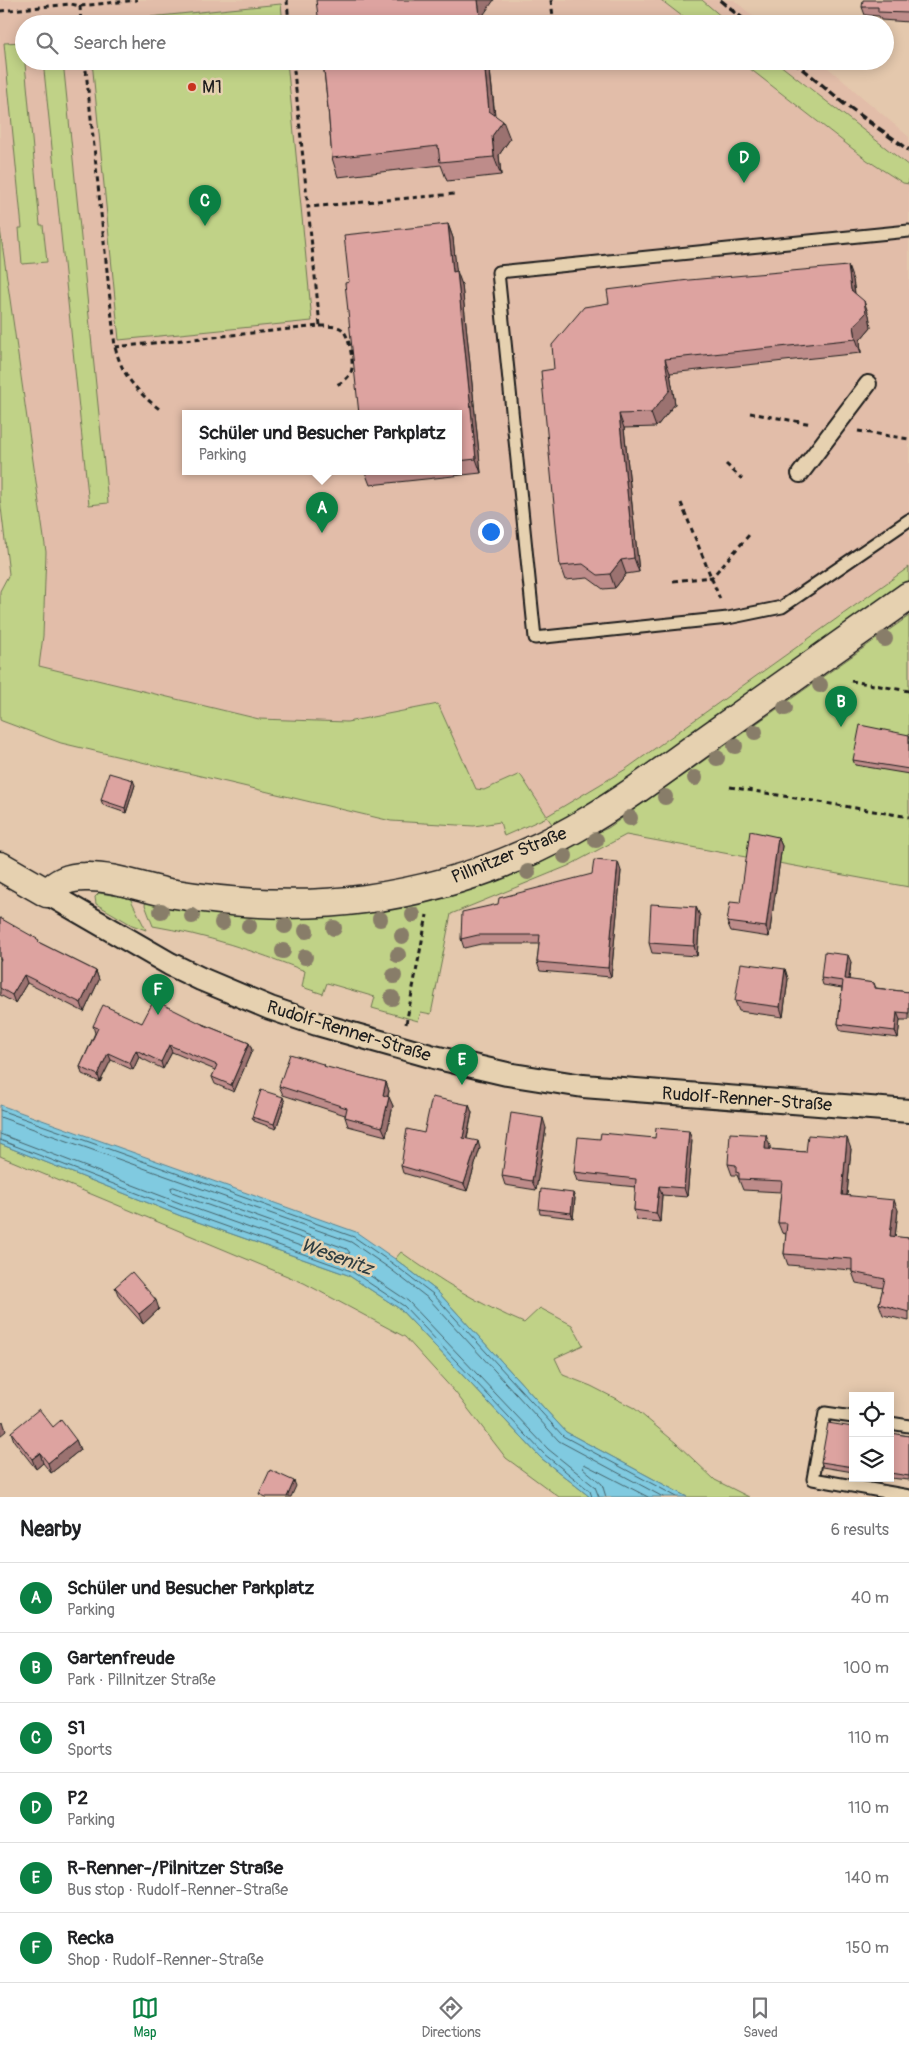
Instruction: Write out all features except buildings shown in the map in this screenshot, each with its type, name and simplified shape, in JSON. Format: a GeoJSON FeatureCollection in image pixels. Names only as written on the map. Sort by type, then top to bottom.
{"type":"FeatureCollection","features":[{"type":"Feature","properties":{"kind":"street"},"geometry":{"type":"LineString","coordinates":[[800,474],[868,384]]}},
{"type":"Feature","properties":{"kind":"street","name":"Pillnitzer Straße"},"geometry":{"type":"LineString","coordinates":[[47,894],[56,884],[67,879],[86,877],[110,880],[168,893],[218,900],[267,905],[317,904],[375,897],[428,887],[469,875],[518,856],[573,830],[632,792],[909,596]]}},
{"type":"Feature","properties":{"kind":"street","name":"Rudolf-Renner-Straße"},"geometry":{"type":"LineString","coordinates":[[0,866],[170,964],[201,979],[270,1008],[434,1057],[507,1074],[583,1086],[909,1112]]}},
{"type":"Feature","properties":{"kind":"lane"},"geometry":{"type":"LineString","coordinates":[[909,231],[498,272],[535,638],[728,618],[782,607],[909,520]]}},
{"type":"Feature","properties":{"kind":"lane"},"geometry":{"type":"LineString","coordinates":[[849,1416],[825,1413],[813,1479],[909,1496]]}},
{"type":"Feature","properties":{"kind":"lane"},"geometry":{"type":"LineString","coordinates":[[894,1424],[909,1426]]}},
{"type":"Feature","properties":{"kind":"path"},"geometry":{"type":"LineString","coordinates":[[0,11],[137,0]]}},
{"type":"Feature","properties":{"kind":"path"},"geometry":{"type":"LineString","coordinates":[[287,0],[289,15]]}},
{"type":"Feature","properties":{"kind":"path"},"geometry":{"type":"LineString","coordinates":[[551,0],[553,15]]}},
{"type":"Feature","properties":{"kind":"path"},"geometry":{"type":"LineString","coordinates":[[80,6],[81,15]]}},
{"type":"Feature","properties":{"kind":"path"},"geometry":{"type":"LineString","coordinates":[[86,70],[115,347],[122,370],[131,384],[141,395],[162,411]]}},
{"type":"Feature","properties":{"kind":"path"},"geometry":{"type":"LineString","coordinates":[[294,70],[320,326]]}},
{"type":"Feature","properties":{"kind":"path"},"geometry":{"type":"LineString","coordinates":[[308,207],[455,194]]}},
{"type":"Feature","properties":{"kind":"path"},"geometry":{"type":"LineString","coordinates":[[115,347],[320,326],[341,328],[346,333],[348,340],[352,368],[347,378],[337,385]]}},
{"type":"Feature","properties":{"kind":"path"},"geometry":{"type":"LineString","coordinates":[[726,464],[742,479]]}},
{"type":"Feature","properties":{"kind":"path"},"geometry":{"type":"LineString","coordinates":[[681,503],[728,618]]}},
{"type":"Feature","properties":{"kind":"path"},"geometry":{"type":"LineString","coordinates":[[673,581],[712,577],[749,535]]}},
{"type":"Feature","properties":{"kind":"path"},"geometry":{"type":"LineString","coordinates":[[851,681],[909,690]]}},
{"type":"Feature","properties":{"kind":"path"},"geometry":{"type":"LineString","coordinates":[[730,787],[909,817]]}},
{"type":"Feature","properties":{"kind":"path"},"geometry":{"type":"LineString","coordinates":[[406,1025],[428,909]]}},
{"type":"Feature","properties":{"kind":"shaded area"},"geometry":{"type":"Polygon","coordinates":[[[0,0],[661,0],[680,15],[15,15],[15,70],[752,70],[867,160],[903,183],[909,184],[909,567],[626,769],[547,817],[520,774],[484,790],[476,789],[438,704],[347,722],[259,719],[39,666],[43,636],[46,552],[0,229],[0,0]]]}},
{"type":"Feature","properties":{"kind":"shaded area"},"geometry":{"type":"Polygon","coordinates":[[[702,0],[734,0],[752,15],[720,15],[702,0]]]}},
{"type":"Feature","properties":{"kind":"shaded area"},"geometry":{"type":"Polygon","coordinates":[[[786,70],[831,70],[909,137],[909,166],[786,70]]]}},
{"type":"Feature","properties":{"kind":"green space"},"geometry":{"type":"Polygon","coordinates":[[[661,0],[702,0],[720,15],[680,15],[661,0]]]}},
{"type":"Feature","properties":{"kind":"green space"},"geometry":{"type":"Polygon","coordinates":[[[281,4],[282,15],[169,15],[281,4]]]}},
{"type":"Feature","properties":{"kind":"green space"},"geometry":{"type":"Polygon","coordinates":[[[15,42],[15,70],[26,70],[40,225],[43,225],[47,262],[22,264],[19,228],[22,228],[4,43],[15,42]]]}},
{"type":"Feature","properties":{"kind":"green space"},"geometry":{"type":"Polygon","coordinates":[[[44,70],[64,70],[108,503],[89,505],[44,70]]]}},
{"type":"Feature","properties":{"kind":"green space"},"geometry":{"type":"Polygon","coordinates":[[[93,70],[288,70],[312,321],[119,340],[93,70]]]}},
{"type":"Feature","properties":{"kind":"green space"},"geometry":{"type":"Polygon","coordinates":[[[752,70],[786,70],[909,166],[909,184],[903,183],[867,160],[752,70]]]}},
{"type":"Feature","properties":{"kind":"green space"},"geometry":{"type":"Polygon","coordinates":[[[0,229],[46,552],[43,636],[39,666],[259,719],[347,722],[438,704],[476,789],[484,790],[520,774],[547,816],[626,769],[909,567],[909,581],[583,811],[552,824],[547,817],[504,836],[500,822],[474,826],[391,821],[61,743],[2,721],[0,720],[0,591],[9,574],[0,499],[0,229]]]}},
{"type":"Feature","properties":{"kind":"green space"},"geometry":{"type":"Polygon","coordinates":[[[909,616],[909,887],[626,835],[568,866],[451,914],[431,1014],[421,1012],[418,1021],[372,1008],[375,997],[327,983],[323,994],[302,987],[305,971],[268,957],[230,944],[153,926],[145,905],[146,900],[220,915],[267,916],[448,894],[474,888],[608,828],[909,616]]]}},
{"type":"Feature","properties":{"kind":"green space"},"geometry":{"type":"Polygon","coordinates":[[[99,893],[130,898],[146,930],[132,925],[96,904],[95,897],[99,893]]]}},
{"type":"Feature","properties":{"kind":"green space"},"geometry":{"type":"Polygon","coordinates":[[[0,1144],[181,1216],[348,1275],[400,1309],[541,1458],[590,1497],[559,1497],[506,1458],[455,1392],[405,1337],[304,1283],[0,1156],[0,1144]]]}},
{"type":"Feature","properties":{"kind":"green space"},"geometry":{"type":"Polygon","coordinates":[[[401,1252],[461,1291],[491,1308],[524,1323],[540,1308],[572,1325],[583,1345],[555,1358],[563,1375],[591,1386],[634,1408],[676,1443],[715,1480],[749,1497],[687,1497],[566,1432],[437,1291],[395,1259],[401,1252]]]}},
{"type":"Feature","properties":{"kind":"water","name":"Wesenitz"},"geometry":{"type":"Polygon","coordinates":[[[0,1105],[356,1232],[437,1291],[566,1432],[687,1497],[590,1497],[541,1458],[400,1309],[348,1275],[181,1216],[0,1144],[0,1105]]]}},
{"type":"Feature","properties":{"kind":"railway"},"geometry":{"type":"LineString","coordinates":[[720,0],[738,15]]}},
{"type":"Feature","properties":{"kind":"railway"},"geometry":{"type":"LineString","coordinates":[[804,70],[847,106],[909,150]]}},
{"type":"Feature","properties":{"kind":"place","name":"M1"},"geometry":{"type":"Point","coordinates":[192,87]}},
{"type":"Feature","properties":{"kind":"place","name":"P2"},"geometry":{"type":"Point","coordinates":[744,183]}},
{"type":"Feature","properties":{"kind":"place","name":"S1"},"geometry":{"type":"Point","coordinates":[205,226]}},
{"type":"Feature","properties":{"kind":"place","name":"Schüler und Besucher Parkplatz"},"geometry":{"type":"Point","coordinates":[322,533]}},
{"type":"Feature","properties":{"kind":"place","name":"Gartenfreude"},"geometry":{"type":"Point","coordinates":[841,727]}},
{"type":"Feature","properties":{"kind":"place","name":"Recka"},"geometry":{"type":"Point","coordinates":[158,1015]}},
{"type":"Feature","properties":{"kind":"place","name":"R-Renner-/Pilnitzer Straße"},"geometry":{"type":"Point","coordinates":[462,1085]}}]}
